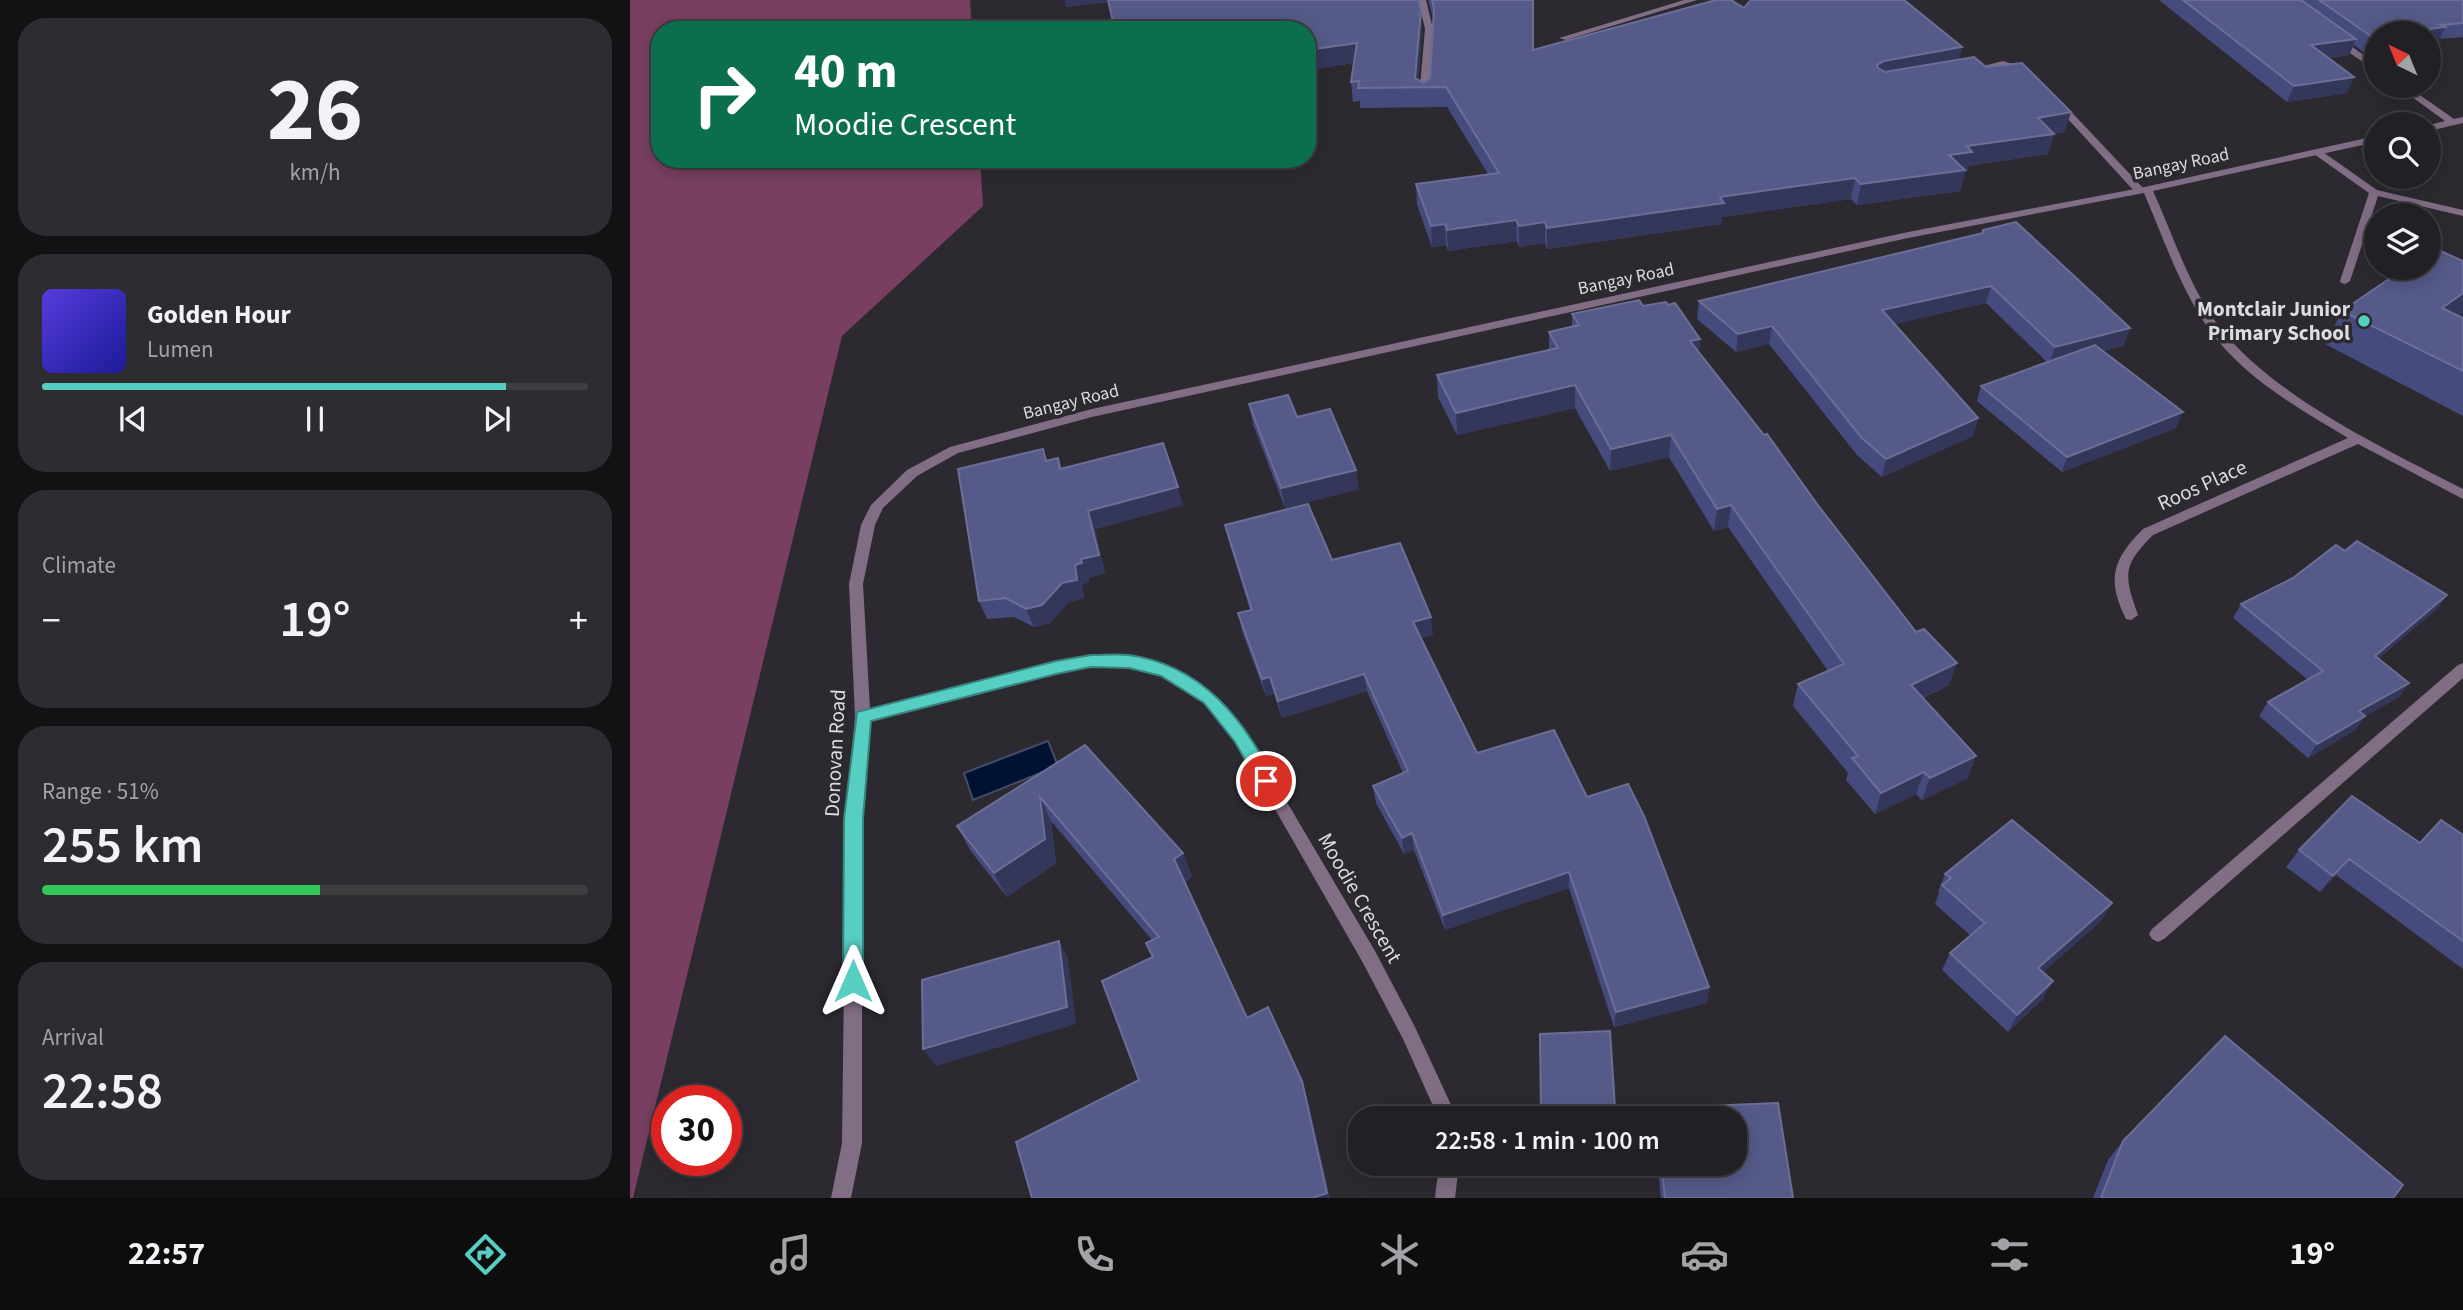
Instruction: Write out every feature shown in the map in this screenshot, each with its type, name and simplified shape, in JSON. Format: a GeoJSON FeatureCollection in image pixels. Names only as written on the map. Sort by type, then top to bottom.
{"type":"FeatureCollection","features":[{"type":"Feature","properties":{"kind":"street"},"geometry":{"type":"LineString","coordinates":[[1422,0],[1429,29],[1424,98]]}},
{"type":"Feature","properties":{"kind":"street"},"geometry":{"type":"LineString","coordinates":[[1563,38],[1693,0]]}},
{"type":"Feature","properties":{"kind":"street"},"geometry":{"type":"LineString","coordinates":[[2324,30],[2364,59]]}},
{"type":"Feature","properties":{"kind":"street"},"geometry":{"type":"LineString","coordinates":[[1963,71],[2003,64],[2013,64],[2029,71]]}},
{"type":"Feature","properties":{"kind":"street"},"geometry":{"type":"LineString","coordinates":[[2048,91],[2144,190],[2212,326],[2245,362],[2304,405],[2463,495]]}},
{"type":"Feature","properties":{"kind":"street"},"geometry":{"type":"LineString","coordinates":[[2421,98],[2458,121]]}},
{"type":"Feature","properties":{"kind":"street","name":"Bangay Road"},"geometry":{"type":"LineString","coordinates":[[894,488],[912,472],[954,450],[1092,414],[1908,235],[2144,190],[2364,142]]}},
{"type":"Feature","properties":{"kind":"street"},"geometry":{"type":"LineString","coordinates":[[2317,152],[2374,192],[2463,213]]}},
{"type":"Feature","properties":{"kind":"street"},"geometry":{"type":"LineString","coordinates":[[2345,281],[2374,192]]}},
{"type":"Feature","properties":{"kind":"street","name":"Roos Place"},"geometry":{"type":"LineString","coordinates":[[2131,615],[2119,581],[2126,553],[2148,532],[2360,438]]}},
{"type":"Feature","properties":{"kind":"street","name":"Donovan Road"},"geometry":{"type":"LineString","coordinates":[[841,1198],[852,1143],[854,819],[863,717],[856,583],[868,525],[878,505],[894,488]]}},
{"type":"Feature","properties":{"kind":"street","name":"Moodie Crescent"},"geometry":{"type":"LineString","coordinates":[[863,717],[1056,667],[1091,661],[1129,662],[1166,671],[1210,699],[1241,737],[1369,957],[1409,1033],[1443,1106]]}},
{"type":"Feature","properties":{"kind":"street"},"geometry":{"type":"LineString","coordinates":[[2158,934],[2463,669]]}},
{"type":"Feature","properties":{"kind":"street"},"geometry":{"type":"LineString","coordinates":[[1445,1198],[1448,1176]]}},
{"type":"Feature","properties":{"kind":"shaded area"},"geometry":{"type":"Polygon","coordinates":[[[630,0],[970,0],[971,21],[651,21],[651,168],[981,168],[983,206],[842,336],[660,1085],[651,1085],[651,1124],[633,1198],[630,1198],[630,0]]]}},
{"type":"Feature","properties":{"kind":"water"},"geometry":{"type":"Polygon","coordinates":[[[1048,741],[1058,766],[973,800],[964,773],[1048,741]]]}},
{"type":"Feature","properties":{"kind":"building"},"geometry":{"type":"Polygon","coordinates":[[[1108,0],[1419,0],[1421,10],[1415,78],[1424,83],[1430,78],[1434,9],[1432,0],[1533,0],[1533,50],[1716,0],[1731,0],[1744,8],[1751,0],[1904,0],[1962,47],[1884,61],[1877,65],[1878,68],[1885,72],[1974,57],[1986,67],[2022,63],[2071,112],[2038,118],[2054,134],[1967,146],[1972,152],[1949,155],[1965,170],[1861,184],[1855,178],[1720,197],[1724,203],[1547,228],[1545,222],[1519,226],[1516,220],[1447,230],[1445,224],[1431,226],[1416,184],[1499,173],[1446,87],[1358,88],[1359,81],[1351,82],[1357,43],[1316,49],[1316,21],[1113,21],[1108,0]]]}},
{"type":"Feature","properties":{"kind":"building"},"geometry":{"type":"Polygon","coordinates":[[[2183,0],[2301,0],[2356,39],[2311,45],[2354,77],[2294,86],[2183,0]]]}},
{"type":"Feature","properties":{"kind":"building"},"geometry":{"type":"Polygon","coordinates":[[[2319,0],[2463,0],[2463,23],[2441,25],[2441,21],[2364,21],[2364,31],[2319,0]]]}},
{"type":"Feature","properties":{"kind":"building"},"geometry":{"type":"Polygon","coordinates":[[[2016,222],[2130,328],[2055,347],[1991,286],[1882,310],[1978,418],[1886,459],[1861,437],[1772,326],[1738,334],[1699,301],[1983,233],[1983,230],[2016,222]]]}},
{"type":"Feature","properties":{"kind":"building"},"geometry":{"type":"Polygon","coordinates":[[[2441,251],[2463,261],[2463,293],[2442,308],[2463,318],[2463,371],[2342,311],[2387,280],[2441,280],[2441,251]]]}},
{"type":"Feature","properties":{"kind":"building"},"geometry":{"type":"Polygon","coordinates":[[[1639,300],[1643,306],[1675,303],[1700,339],[1690,341],[1764,435],[1767,434],[1817,504],[1916,632],[1924,629],[1957,663],[1911,685],[1976,756],[1930,778],[1924,772],[1881,793],[1852,758],[1858,756],[1798,684],[1844,664],[1731,505],[1717,509],[1671,435],[1611,449],[1575,385],[1456,413],[1437,375],[1558,348],[1549,332],[1579,325],[1572,314],[1639,300]]]}},
{"type":"Feature","properties":{"kind":"building"},"geometry":{"type":"Polygon","coordinates":[[[2095,345],[2183,412],[2067,457],[1981,386],[2095,345]]]}},
{"type":"Feature","properties":{"kind":"building"},"geometry":{"type":"Polygon","coordinates":[[[1288,395],[1297,417],[1330,409],[1356,470],[1281,488],[1249,404],[1288,395]]]}},
{"type":"Feature","properties":{"kind":"building"},"geometry":{"type":"Polygon","coordinates":[[[1163,443],[1178,487],[1088,511],[1099,555],[1081,559],[1082,563],[1075,565],[1077,580],[1062,583],[1042,605],[1026,609],[1006,598],[979,601],[958,469],[1043,449],[1046,461],[1058,458],[1060,469],[1163,443]]]}},
{"type":"Feature","properties":{"kind":"building"},"geometry":{"type":"Polygon","coordinates":[[[1308,504],[1332,560],[1400,543],[1431,617],[1413,622],[1477,753],[1554,730],[1587,797],[1628,784],[1644,816],[1709,987],[1616,1012],[1569,872],[1443,915],[1412,833],[1402,838],[1373,786],[1408,771],[1364,674],[1278,701],[1270,677],[1262,679],[1238,613],[1252,610],[1225,525],[1308,504]]]}},
{"type":"Feature","properties":{"kind":"building"},"geometry":{"type":"Polygon","coordinates":[[[2357,541],[2447,595],[2375,656],[2409,683],[2359,711],[2365,716],[2317,744],[2268,702],[2323,671],[2241,604],[2293,578],[2336,545],[2345,551],[2357,541]]]}},
{"type":"Feature","properties":{"kind":"building"},"geometry":{"type":"Polygon","coordinates":[[[1085,745],[1183,853],[1174,859],[1247,1018],[1268,1007],[1302,1081],[1327,1193],[1312,1198],[1032,1198],[1016,1142],[1139,1080],[1102,981],[1153,957],[1146,943],[1159,937],[1040,797],[1045,839],[994,873],[957,826],[1085,745]]]}},
{"type":"Feature","properties":{"kind":"building"},"geometry":{"type":"Polygon","coordinates":[[[2352,796],[2420,843],[2441,820],[2463,835],[2463,941],[2349,859],[2333,876],[2299,850],[2352,796]]]}},
{"type":"Feature","properties":{"kind":"building"},"geometry":{"type":"Polygon","coordinates":[[[2012,820],[2112,903],[2038,968],[2053,981],[2017,1015],[1950,953],[1985,923],[1942,885],[1951,878],[1945,874],[2012,820]]]}},
{"type":"Feature","properties":{"kind":"building"},"geometry":{"type":"Polygon","coordinates":[[[1059,941],[1067,1007],[923,1049],[922,980],[1059,941]]]}},
{"type":"Feature","properties":{"kind":"building"},"geometry":{"type":"Polygon","coordinates":[[[1610,1031],[1615,1106],[1541,1106],[1540,1034],[1610,1031]]]}},
{"type":"Feature","properties":{"kind":"building"},"geometry":{"type":"Polygon","coordinates":[[[2225,1036],[2403,1185],[2393,1198],[2101,1198],[2123,1141],[2225,1036]]]}},
{"type":"Feature","properties":{"kind":"building"},"geometry":{"type":"Polygon","coordinates":[[[1778,1103],[1793,1198],[1665,1198],[1662,1176],[1747,1176],[1747,1106],[1705,1106],[1778,1103]]]}},
{"type":"Feature","properties":{"kind":"place","name":"Montclair Junior Primary School"},"geometry":{"type":"Point","coordinates":[2364,321]}},
{"type":"Feature","properties":{"kind":"route"},"geometry":{"type":"LineString","coordinates":[[853,981],[854,819],[863,717],[1056,667],[1091,661],[1129,662],[1166,671],[1210,699],[1241,737],[1266,781]]}}]}
